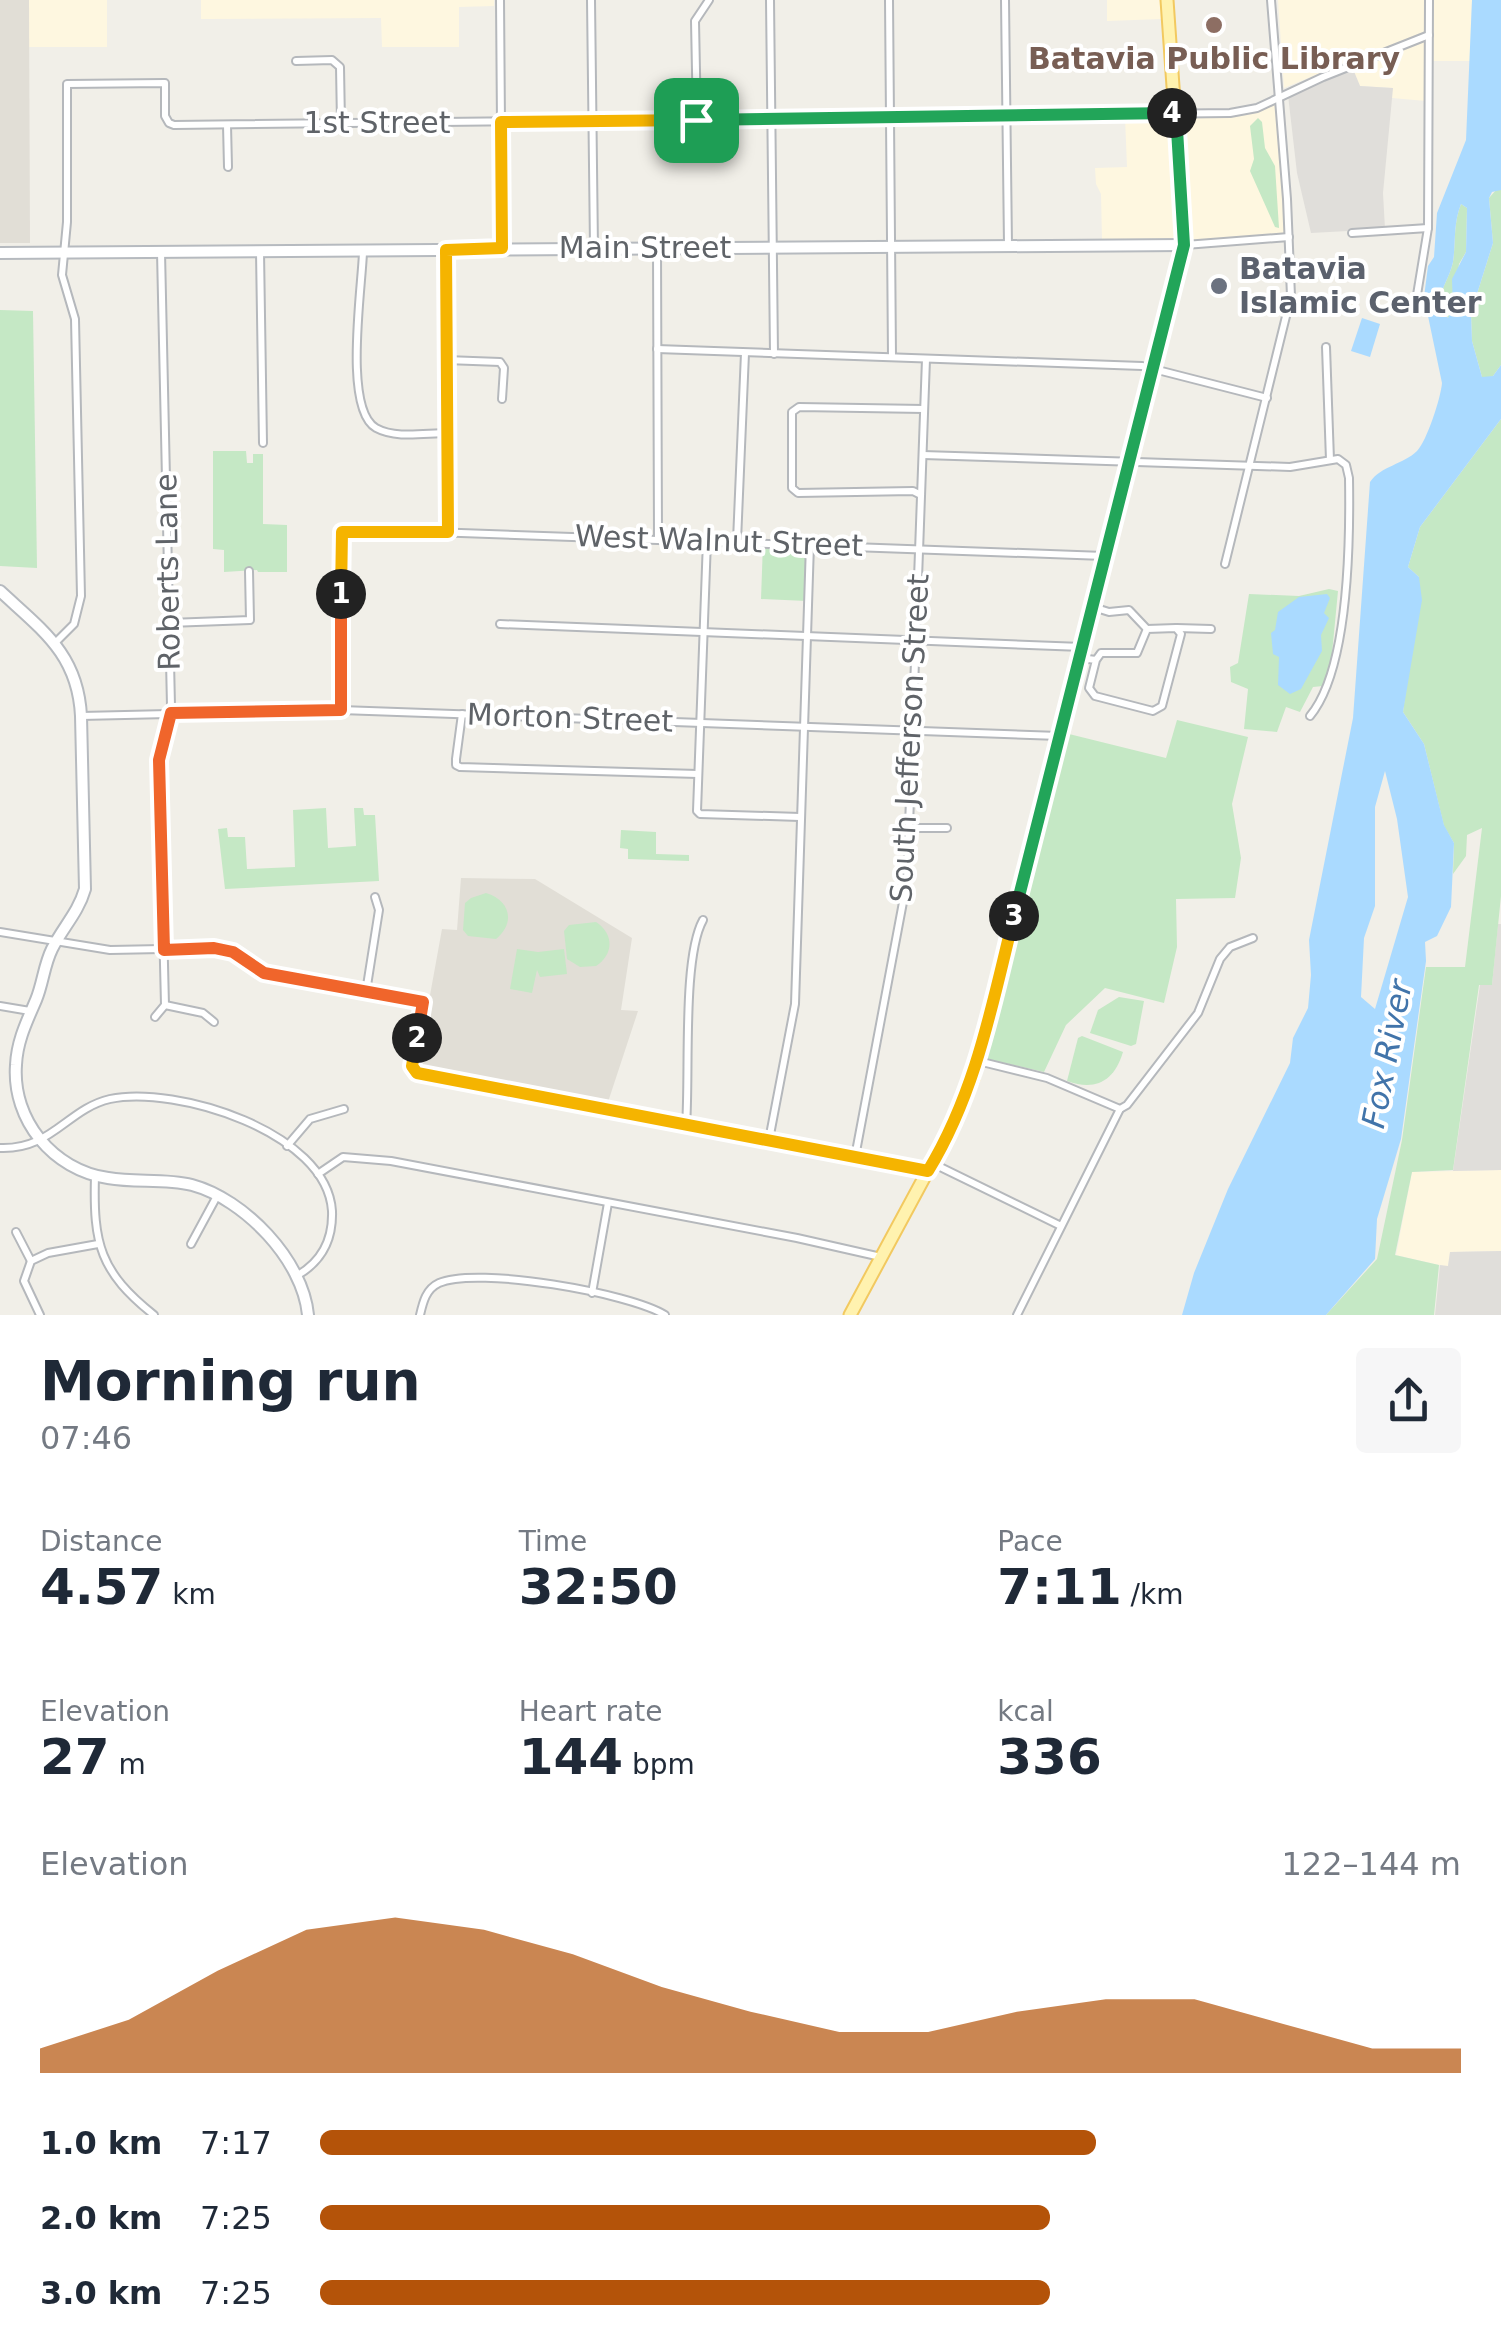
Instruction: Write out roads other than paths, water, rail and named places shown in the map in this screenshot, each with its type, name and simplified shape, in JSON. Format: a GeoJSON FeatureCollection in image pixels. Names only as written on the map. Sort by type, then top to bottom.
{"type":"FeatureCollection","features":[{"type":"Feature","properties":{"kind":"main road"},"geometry":{"type":"LineString","coordinates":[[850,1315],[959,1113],[978,1061],[1184,245],[1167,0]]}},
{"type":"Feature","properties":{"kind":"main road","name":"Main Street"},"geometry":{"type":"LineString","coordinates":[[0,253],[1184,245]]}},
{"type":"Feature","properties":{"kind":"main road"},"geometry":{"type":"LineString","coordinates":[[0,591],[55,643],[76,680],[81,716],[85,889],[76,914],[47,960],[18,1048],[16,1083],[25,1114],[40,1140],[72,1166],[96,1176],[179,1183],[217,1196],[277,1243],[298,1275],[308,1315]]}},
{"type":"Feature","properties":{"kind":"street"},"geometry":{"type":"LineString","coordinates":[[500,0],[502,248]]}},
{"type":"Feature","properties":{"kind":"street"},"geometry":{"type":"LineString","coordinates":[[592,0],[594,248]]}},
{"type":"Feature","properties":{"kind":"street"},"geometry":{"type":"LineString","coordinates":[[696,120],[695,20],[708,0]]}},
{"type":"Feature","properties":{"kind":"street"},"geometry":{"type":"LineString","coordinates":[[770,0],[774,354]]}},
{"type":"Feature","properties":{"kind":"street"},"geometry":{"type":"LineString","coordinates":[[889,0],[892,358]]}},
{"type":"Feature","properties":{"kind":"street"},"geometry":{"type":"LineString","coordinates":[[1005,0],[1008,245]]}},
{"type":"Feature","properties":{"kind":"street"},"geometry":{"type":"LineString","coordinates":[[1226,564],[1291,296],[1271,0]]}},
{"type":"Feature","properties":{"kind":"street"},"geometry":{"type":"LineString","coordinates":[[1416,307],[1428,228],[1429,0]]}},
{"type":"Feature","properties":{"kind":"street","name":"1st Street"},"geometry":{"type":"LineString","coordinates":[[62,252],[67,222],[67,84],[165,83],[164,116],[169,123],[227,125],[1243,112],[1429,35]]}},
{"type":"Feature","properties":{"kind":"street"},"geometry":{"type":"LineString","coordinates":[[296,60],[332,60],[340,67],[341,124]]}},
{"type":"Feature","properties":{"kind":"street"},"geometry":{"type":"LineString","coordinates":[[227,125],[228,167]]}},
{"type":"Feature","properties":{"kind":"street"},"geometry":{"type":"LineString","coordinates":[[1352,234],[1428,228]]}},
{"type":"Feature","properties":{"kind":"street","name":"Main Street"},"geometry":{"type":"LineString","coordinates":[[1184,245],[1289,237]]}},
{"type":"Feature","properties":{"kind":"street"},"geometry":{"type":"LineString","coordinates":[[656,248],[658,538]]}},
{"type":"Feature","properties":{"kind":"street"},"geometry":{"type":"LineString","coordinates":[[363,250],[358,345],[362,413],[371,424],[388,433],[447,433]]}},
{"type":"Feature","properties":{"kind":"street"},"geometry":{"type":"LineString","coordinates":[[446,250],[448,532]]}},
{"type":"Feature","properties":{"kind":"street"},"geometry":{"type":"LineString","coordinates":[[260,251],[263,443]]}},
{"type":"Feature","properties":{"kind":"street"},"geometry":{"type":"LineString","coordinates":[[55,643],[74,624],[81,596],[75,319],[64,287],[62,252]]}},
{"type":"Feature","properties":{"kind":"street","name":"Roberts Lane"},"geometry":{"type":"LineString","coordinates":[[162,252],[171,713],[159,760],[166,1006]]}},
{"type":"Feature","properties":{"kind":"street"},"geometry":{"type":"LineString","coordinates":[[1326,347],[1330,460]]}},
{"type":"Feature","properties":{"kind":"street"},"geometry":{"type":"LineString","coordinates":[[657,350],[1154,368],[1267,398]]}},
{"type":"Feature","properties":{"kind":"street"},"geometry":{"type":"LineString","coordinates":[[737,541],[745,353]]}},
{"type":"Feature","properties":{"kind":"street","name":"South Jefferson Street"},"geometry":{"type":"LineString","coordinates":[[855,1157],[907,881],[926,358]]}},
{"type":"Feature","properties":{"kind":"street"},"geometry":{"type":"LineString","coordinates":[[446,360],[500,362],[504,368],[502,399]]}},
{"type":"Feature","properties":{"kind":"street"},"geometry":{"type":"LineString","coordinates":[[922,495],[914,491],[798,493],[792,488],[792,412],[799,407],[924,409]]}},
{"type":"Feature","properties":{"kind":"street"},"geometry":{"type":"LineString","coordinates":[[922,454],[1290,467],[1338,459],[1346,465],[1349,478],[1344,592],[1333,671],[1320,704],[1310,716]]}},
{"type":"Feature","properties":{"kind":"street","name":"West Walnut Street"},"geometry":{"type":"LineString","coordinates":[[341,710],[340,541],[342,532],[348,529],[1106,556]]}},
{"type":"Feature","properties":{"kind":"street"},"geometry":{"type":"LineString","coordinates":[[707,540],[697,811],[800,817]]}},
{"type":"Feature","properties":{"kind":"street"},"geometry":{"type":"LineString","coordinates":[[768,1140],[795,1004],[810,544]]}},
{"type":"Feature","properties":{"kind":"street"},"geometry":{"type":"LineString","coordinates":[[169,623],[250,620],[249,571]]}},
{"type":"Feature","properties":{"kind":"street"},"geometry":{"type":"LineString","coordinates":[[1092,607],[1108,612],[1128,610],[1146,629],[1212,630]]}},
{"type":"Feature","properties":{"kind":"street"},"geometry":{"type":"LineString","coordinates":[[500,624],[916,639],[1080,653],[1096,660]]}},
{"type":"Feature","properties":{"kind":"street"},"geometry":{"type":"LineString","coordinates":[[1146,629],[1137,653],[1100,653],[1089,688],[1091,693],[1153,711],[1162,706],[1179,641],[1176,628]]}},
{"type":"Feature","properties":{"kind":"street","name":"Morton Street"},"geometry":{"type":"LineString","coordinates":[[81,716],[341,710],[1059,736]]}},
{"type":"Feature","properties":{"kind":"street"},"geometry":{"type":"LineString","coordinates":[[462,714],[456,765],[460,768],[698,774]]}},
{"type":"Feature","properties":{"kind":"street"},"geometry":{"type":"LineString","coordinates":[[910,828],[946,828]]}},
{"type":"Feature","properties":{"kind":"street"},"geometry":{"type":"LineString","coordinates":[[366,992],[380,910],[375,897]]}},
{"type":"Feature","properties":{"kind":"street"},"geometry":{"type":"LineString","coordinates":[[686,1125],[692,966],[697,930],[703,920]]}},
{"type":"Feature","properties":{"kind":"street"},"geometry":{"type":"LineString","coordinates":[[0,932],[110,950],[214,948],[233,952],[264,973],[423,1002],[412,1066],[417,1073],[855,1157],[930,1167],[1061,1226]]}},
{"type":"Feature","properties":{"kind":"street"},"geometry":{"type":"LineString","coordinates":[[1017,1315],[1120,1109],[1198,1013],[1220,958],[1230,947],[1254,938]]}},
{"type":"Feature","properties":{"kind":"street"},"geometry":{"type":"LineString","coordinates":[[0,1006],[30,1011]]}},
{"type":"Feature","properties":{"kind":"street"},"geometry":{"type":"LineString","coordinates":[[155,1016],[166,1006],[204,1013],[214,1022]]}},
{"type":"Feature","properties":{"kind":"street"},"geometry":{"type":"LineString","coordinates":[[978,1061],[1047,1078],[1120,1109]]}},
{"type":"Feature","properties":{"kind":"street"},"geometry":{"type":"LineString","coordinates":[[0,1148],[16,1148],[40,1140],[96,1104],[117,1098],[186,1102],[222,1110],[287,1146],[318,1174],[331,1200],[331,1232],[319,1258],[298,1275]]}},
{"type":"Feature","properties":{"kind":"street"},"geometry":{"type":"LineString","coordinates":[[287,1146],[310,1120],[344,1109]]}},
{"type":"Feature","properties":{"kind":"street"},"geometry":{"type":"LineString","coordinates":[[318,1174],[343,1157],[391,1161],[881,1257]]}},
{"type":"Feature","properties":{"kind":"street"},"geometry":{"type":"LineString","coordinates":[[96,1176],[94,1216],[98,1244],[118,1283],[154,1315]]}},
{"type":"Feature","properties":{"kind":"street"},"geometry":{"type":"LineString","coordinates":[[191,1244],[217,1196]]}},
{"type":"Feature","properties":{"kind":"street"},"geometry":{"type":"LineString","coordinates":[[592,1293],[608,1204]]}},
{"type":"Feature","properties":{"kind":"street"},"geometry":{"type":"LineString","coordinates":[[16,1232],[31,1261]]}},
{"type":"Feature","properties":{"kind":"street"},"geometry":{"type":"LineString","coordinates":[[40,1315],[24,1281],[31,1261],[98,1244]]}},
{"type":"Feature","properties":{"kind":"street"},"geometry":{"type":"LineString","coordinates":[[420,1315],[434,1286],[458,1279],[503,1278],[641,1304],[665,1315]]}},
{"type":"Feature","properties":{"kind":"water","name":"Fox River"},"geometry":{"type":"Polygon","coordinates":[[[1472,0],[1501,0],[1501,190],[1492,192],[1489,198],[1493,243],[1471,313],[1472,341],[1482,377],[1493,376],[1501,365],[1501,419],[1420,527],[1408,567],[1419,577],[1422,600],[1403,712],[1424,744],[1444,825],[1454,843],[1451,907],[1437,936],[1425,942],[1426,961],[1401,1139],[1377,1219],[1375,1259],[1326,1315],[1182,1315],[1194,1273],[1228,1189],[1290,1063],[1293,1038],[1308,1008],[1309,940],[1353,718],[1370,482],[1417,451],[1439,398],[1442,383],[1424,297],[1428,266],[1434,257],[1437,213],[1466,140],[1472,0]],[[1461,204],[1453,262],[1441,298],[1441,311],[1448,318],[1453,309],[1452,279],[1466,252],[1467,208],[1461,204]],[[1385,771],[1375,807],[1375,906],[1364,938],[1361,997],[1375,1009],[1408,897],[1397,819],[1385,771]]]}},
{"type":"Feature","properties":{"kind":"water"},"geometry":{"type":"Polygon","coordinates":[[[1362,318],[1380,324],[1370,357],[1351,351],[1362,318]]]}},
{"type":"Feature","properties":{"kind":"water"},"geometry":{"type":"Polygon","coordinates":[[[1327,594],[1330,598],[1324,613],[1329,618],[1321,635],[1322,651],[1301,689],[1290,694],[1278,685],[1279,657],[1273,654],[1271,633],[1278,612],[1299,597],[1327,594]]]}},
{"type":"Feature","properties":{"kind":"place","name":"Batavia Public Library"},"geometry":{"type":"Point","coordinates":[1214,25]}},
{"type":"Feature","properties":{"kind":"place","name":"Batavia Islamic Center"},"geometry":{"type":"Point","coordinates":[1219,286]}}]}
